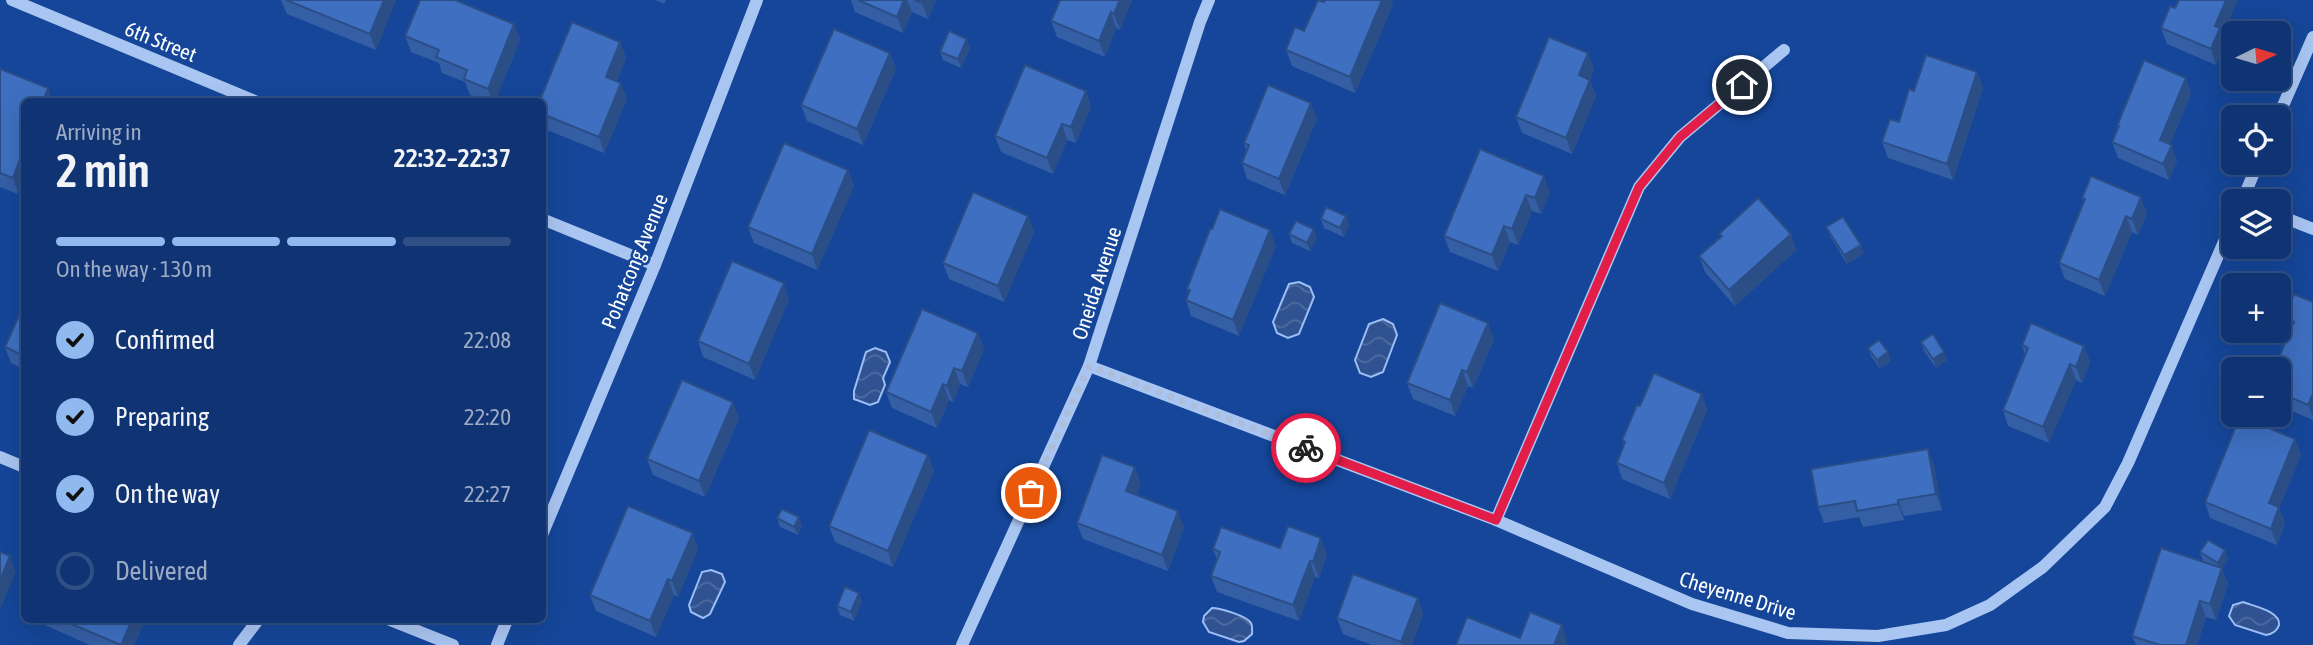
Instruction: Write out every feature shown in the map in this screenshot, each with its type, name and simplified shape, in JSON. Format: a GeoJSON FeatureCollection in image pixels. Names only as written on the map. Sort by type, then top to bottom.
{"type":"FeatureCollection","features":[{"type":"Feature","properties":{"kind":"street","name":"6th Street"},"geometry":{"type":"LineString","coordinates":[[12,0],[247,98]]}},
{"type":"Feature","properties":{"kind":"street","name":"Pohatcong Avenue"},"geometry":{"type":"LineString","coordinates":[[546,525],[655,265],[758,0]]}},
{"type":"Feature","properties":{"kind":"street","name":"Oneida Avenue"},"geometry":{"type":"LineString","coordinates":[[962,645],[1089,366],[1209,0]]}},
{"type":"Feature","properties":{"kind":"street"},"geometry":{"type":"LineString","coordinates":[[2283,105],[2313,37]]}},
{"type":"Feature","properties":{"kind":"street"},"geometry":{"type":"LineString","coordinates":[[1496,520],[1639,187],[1680,137],[1784,50]]}},
{"type":"Feature","properties":{"kind":"street"},"geometry":{"type":"LineString","coordinates":[[2291,220],[2313,229]]}},
{"type":"Feature","properties":{"kind":"street"},"geometry":{"type":"LineString","coordinates":[[546,221],[655,265]]}},
{"type":"Feature","properties":{"kind":"street","name":"Cheyenne Drive"},"geometry":{"type":"LineString","coordinates":[[1089,366],[1496,520],[1692,604],[1788,633],[1878,636],[1946,625],[1990,605],[2043,567],[2105,507],[2128,463],[2221,249]]}},
{"type":"Feature","properties":{"kind":"street"},"geometry":{"type":"LineString","coordinates":[[0,457],[21,466]]}},
{"type":"Feature","properties":{"kind":"street"},"geometry":{"type":"LineString","coordinates":[[239,645],[256,623]]}},
{"type":"Feature","properties":{"kind":"street"},"geometry":{"type":"LineString","coordinates":[[398,623],[453,645]]}},
{"type":"Feature","properties":{"kind":"street"},"geometry":{"type":"LineString","coordinates":[[496,645],[506,623]]}},
{"type":"Feature","properties":{"kind":"water"},"geometry":{"type":"Polygon","coordinates":[[[1299,282],[1310,287],[1314,297],[1299,334],[1288,338],[1277,333],[1273,322],[1289,284],[1299,282]]]}},
{"type":"Feature","properties":{"kind":"water"},"geometry":{"type":"Polygon","coordinates":[[[1383,319],[1393,324],[1397,335],[1383,372],[1371,377],[1360,373],[1355,360],[1369,324],[1383,319]]]}},
{"type":"Feature","properties":{"kind":"water"},"geometry":{"type":"Polygon","coordinates":[[[875,348],[886,352],[890,362],[883,378],[885,385],[878,402],[870,405],[854,399],[854,391],[866,352],[875,348]]]}},
{"type":"Feature","properties":{"kind":"water"},"geometry":{"type":"Polygon","coordinates":[[[711,570],[722,574],[725,582],[710,614],[703,618],[691,612],[689,605],[702,572],[711,570]]]}},
{"type":"Feature","properties":{"kind":"water"},"geometry":{"type":"Polygon","coordinates":[[[2243,602],[2276,616],[2279,625],[2277,629],[2266,635],[2235,625],[2229,616],[2233,605],[2243,602]]]}},
{"type":"Feature","properties":{"kind":"water"},"geometry":{"type":"Polygon","coordinates":[[[1212,608],[1249,620],[1252,634],[1239,642],[1209,632],[1203,622],[1204,616],[1212,608]]]}},
{"type":"Feature","properties":{"kind":"building"},"geometry":{"type":"Polygon","coordinates":[[[286,0],[384,0],[370,34],[286,0]]]}},
{"type":"Feature","properties":{"kind":"building"},"geometry":{"type":"Polygon","coordinates":[[[420,0],[455,0],[514,24],[488,89],[464,79],[467,70],[436,57],[439,50],[405,36],[420,0]]]}},
{"type":"Feature","properties":{"kind":"building"},"geometry":{"type":"Polygon","coordinates":[[[858,0],[904,0],[897,17],[858,0]]]}},
{"type":"Feature","properties":{"kind":"building"},"geometry":{"type":"Polygon","coordinates":[[[1060,0],[1120,0],[1114,14],[1111,12],[1099,41],[1051,21],[1060,0]]]}},
{"type":"Feature","properties":{"kind":"building"},"geometry":{"type":"Polygon","coordinates":[[[1318,0],[1382,0],[1350,77],[1286,50],[1295,27],[1304,31],[1318,0]]]}},
{"type":"Feature","properties":{"kind":"building"},"geometry":{"type":"Polygon","coordinates":[[[2179,0],[2226,0],[2215,26],[2220,28],[2211,49],[2161,28],[2170,6],[2175,8],[2179,0]]]}},
{"type":"Feature","properties":{"kind":"building"},"geometry":{"type":"Polygon","coordinates":[[[572,22],[620,42],[606,77],[621,83],[599,137],[546,116],[546,98],[541,98],[572,22]]]}},
{"type":"Feature","properties":{"kind":"building"},"geometry":{"type":"Polygon","coordinates":[[[834,29],[890,53],[857,129],[801,105],[834,29]]]}},
{"type":"Feature","properties":{"kind":"building"},"geometry":{"type":"Polygon","coordinates":[[[949,31],[967,39],[958,59],[940,52],[949,31]]]}},
{"type":"Feature","properties":{"kind":"building"},"geometry":{"type":"Polygon","coordinates":[[[1549,37],[1588,53],[1579,75],[1590,80],[1566,138],[1516,117],[1549,37]]]}},
{"type":"Feature","properties":{"kind":"building"},"geometry":{"type":"Polygon","coordinates":[[[1926,55],[1977,72],[1947,164],[1882,142],[1890,119],[1899,122],[1909,89],[1914,91],[1926,55]]]}},
{"type":"Feature","properties":{"kind":"building"},"geometry":{"type":"Polygon","coordinates":[[[2144,60],[2186,78],[2160,140],[2172,145],[2163,164],[2112,142],[2144,60]]]}},
{"type":"Feature","properties":{"kind":"building"},"geometry":{"type":"Polygon","coordinates":[[[1025,65],[1086,91],[1071,127],[1062,124],[1047,158],[995,136],[1025,65]]]}},
{"type":"Feature","properties":{"kind":"building"},"geometry":{"type":"Polygon","coordinates":[[[0,69],[48,88],[44,98],[21,98],[21,156],[13,178],[0,173],[0,69]]]}},
{"type":"Feature","properties":{"kind":"building"},"geometry":{"type":"Polygon","coordinates":[[[1268,85],[1311,103],[1279,179],[1242,163],[1249,145],[1244,143],[1268,85]]]}},
{"type":"Feature","properties":{"kind":"building"},"geometry":{"type":"Polygon","coordinates":[[[784,143],[848,170],[812,254],[748,227],[784,143]]]}},
{"type":"Feature","properties":{"kind":"building"},"geometry":{"type":"Polygon","coordinates":[[[1480,149],[1544,176],[1535,198],[1526,195],[1512,229],[1504,226],[1492,255],[1444,236],[1480,149]]]}},
{"type":"Feature","properties":{"kind":"building"},"geometry":{"type":"Polygon","coordinates":[[[2091,176],[2141,197],[2132,219],[2126,216],[2099,280],[2059,263],[2085,199],[2082,198],[2091,176]]]}},
{"type":"Feature","properties":{"kind":"building"},"geometry":{"type":"Polygon","coordinates":[[[973,192],[1028,216],[998,286],[943,263],[973,192]]]}},
{"type":"Feature","properties":{"kind":"building"},"geometry":{"type":"Polygon","coordinates":[[[1758,198],[1791,234],[1729,290],[1699,256],[1758,198]]]}},
{"type":"Feature","properties":{"kind":"building"},"geometry":{"type":"Polygon","coordinates":[[[1326,207],[1346,216],[1340,228],[1321,219],[1326,207]]]}},
{"type":"Feature","properties":{"kind":"building"},"geometry":{"type":"Polygon","coordinates":[[[1220,209],[1270,230],[1233,320],[1186,300],[1190,290],[1187,289],[1220,209]]]}},
{"type":"Feature","properties":{"kind":"building"},"geometry":{"type":"Polygon","coordinates":[[[1843,217],[1861,245],[1844,255],[1826,227],[1843,217]]]}},
{"type":"Feature","properties":{"kind":"building"},"geometry":{"type":"Polygon","coordinates":[[[1296,221],[1314,229],[1307,243],[1289,234],[1296,221]]]}},
{"type":"Feature","properties":{"kind":"building"},"geometry":{"type":"Polygon","coordinates":[[[732,261],[784,283],[749,364],[698,341],[732,261]]]}},
{"type":"Feature","properties":{"kind":"building"},"geometry":{"type":"Polygon","coordinates":[[[2294,294],[2313,302],[2313,394],[2308,405],[2291,398],[2291,357],[2279,357],[2285,343],[2291,343],[2294,322],[2291,320],[2291,301],[2294,294]]]}},
{"type":"Feature","properties":{"kind":"building"},"geometry":{"type":"Polygon","coordinates":[[[1440,303],[1488,323],[1467,372],[1462,370],[1450,400],[1407,383],[1440,303]]]}},
{"type":"Feature","properties":{"kind":"building"},"geometry":{"type":"Polygon","coordinates":[[[922,309],[978,333],[962,371],[954,368],[947,386],[943,384],[931,412],[886,392],[922,309]]]}},
{"type":"Feature","properties":{"kind":"building"},"geometry":{"type":"Polygon","coordinates":[[[21,311],[21,355],[5,347],[21,311]]]}},
{"type":"Feature","properties":{"kind":"building"},"geometry":{"type":"Polygon","coordinates":[[[2031,323],[2084,346],[2076,367],[2070,364],[2043,427],[2003,410],[2028,348],[2022,345],[2031,323]]]}},
{"type":"Feature","properties":{"kind":"building"},"geometry":{"type":"Polygon","coordinates":[[[1933,334],[1944,352],[1933,359],[1921,342],[1933,334]]]}},
{"type":"Feature","properties":{"kind":"building"},"geometry":{"type":"Polygon","coordinates":[[[1879,340],[1888,352],[1877,360],[1868,348],[1879,340]]]}},
{"type":"Feature","properties":{"kind":"building"},"geometry":{"type":"Polygon","coordinates":[[[1654,373],[1702,394],[1664,483],[1617,463],[1625,442],[1622,440],[1654,373]]]}},
{"type":"Feature","properties":{"kind":"building"},"geometry":{"type":"Polygon","coordinates":[[[682,380],[733,402],[699,481],[647,459],[682,380]]]}},
{"type":"Feature","properties":{"kind":"building"},"geometry":{"type":"Polygon","coordinates":[[[2236,427],[2266,427],[2295,439],[2269,503],[2279,507],[2271,529],[2205,502],[2236,427]]]}},
{"type":"Feature","properties":{"kind":"building"},"geometry":{"type":"Polygon","coordinates":[[[869,430],[928,455],[888,551],[829,526],[869,430]]]}},
{"type":"Feature","properties":{"kind":"building"},"geometry":{"type":"Polygon","coordinates":[[[1928,449],[1936,494],[1898,500],[1898,504],[1857,511],[1855,501],[1818,507],[1811,469],[1928,449]]]}},
{"type":"Feature","properties":{"kind":"building"},"geometry":{"type":"Polygon","coordinates":[[[1102,455],[1135,467],[1126,491],[1178,511],[1162,555],[1077,523],[1102,455]]]}},
{"type":"Feature","properties":{"kind":"building"},"geometry":{"type":"Polygon","coordinates":[[[628,506],[693,533],[672,581],[668,579],[650,621],[590,595],[628,506]]]}},
{"type":"Feature","properties":{"kind":"building"},"geometry":{"type":"Polygon","coordinates":[[[782,509],[799,517],[794,527],[777,518],[782,509]]]}},
{"type":"Feature","properties":{"kind":"building"},"geometry":{"type":"Polygon","coordinates":[[[1288,526],[1321,538],[1293,605],[1211,576],[1220,552],[1213,549],[1221,527],[1280,548],[1288,526]]]}},
{"type":"Feature","properties":{"kind":"building"},"geometry":{"type":"Polygon","coordinates":[[[2208,540],[2225,550],[2218,563],[2200,552],[2208,540]]]}},
{"type":"Feature","properties":{"kind":"building"},"geometry":{"type":"Polygon","coordinates":[[[2161,548],[2222,568],[2210,604],[2200,601],[2186,645],[2160,645],[2132,636],[2161,548]]]}},
{"type":"Feature","properties":{"kind":"building"},"geometry":{"type":"Polygon","coordinates":[[[0,552],[10,556],[0,580],[0,552]]]}},
{"type":"Feature","properties":{"kind":"building"},"geometry":{"type":"Polygon","coordinates":[[[1353,574],[1418,598],[1401,642],[1337,618],[1353,574]]]}},
{"type":"Feature","properties":{"kind":"building"},"geometry":{"type":"Polygon","coordinates":[[[845,587],[859,593],[851,612],[837,606],[845,587]]]}},
{"type":"Feature","properties":{"kind":"building"},"geometry":{"type":"Polygon","coordinates":[[[1530,612],[1562,625],[1554,645],[1456,645],[1467,617],[1520,638],[1530,612]]]}},
{"type":"Feature","properties":{"kind":"building"},"geometry":{"type":"Polygon","coordinates":[[[69,623],[131,623],[121,645],[69,623]]]}},
{"type":"Feature","properties":{"kind":"way so far"},"geometry":{"type":"LineString","coordinates":[[1031,493],[1089,366],[1306,448]]}},
{"type":"Feature","properties":{"kind":"route"},"geometry":{"type":"LineString","coordinates":[[1306,448],[1496,520],[1639,187],[1680,137],[1742,85]]}}]}
